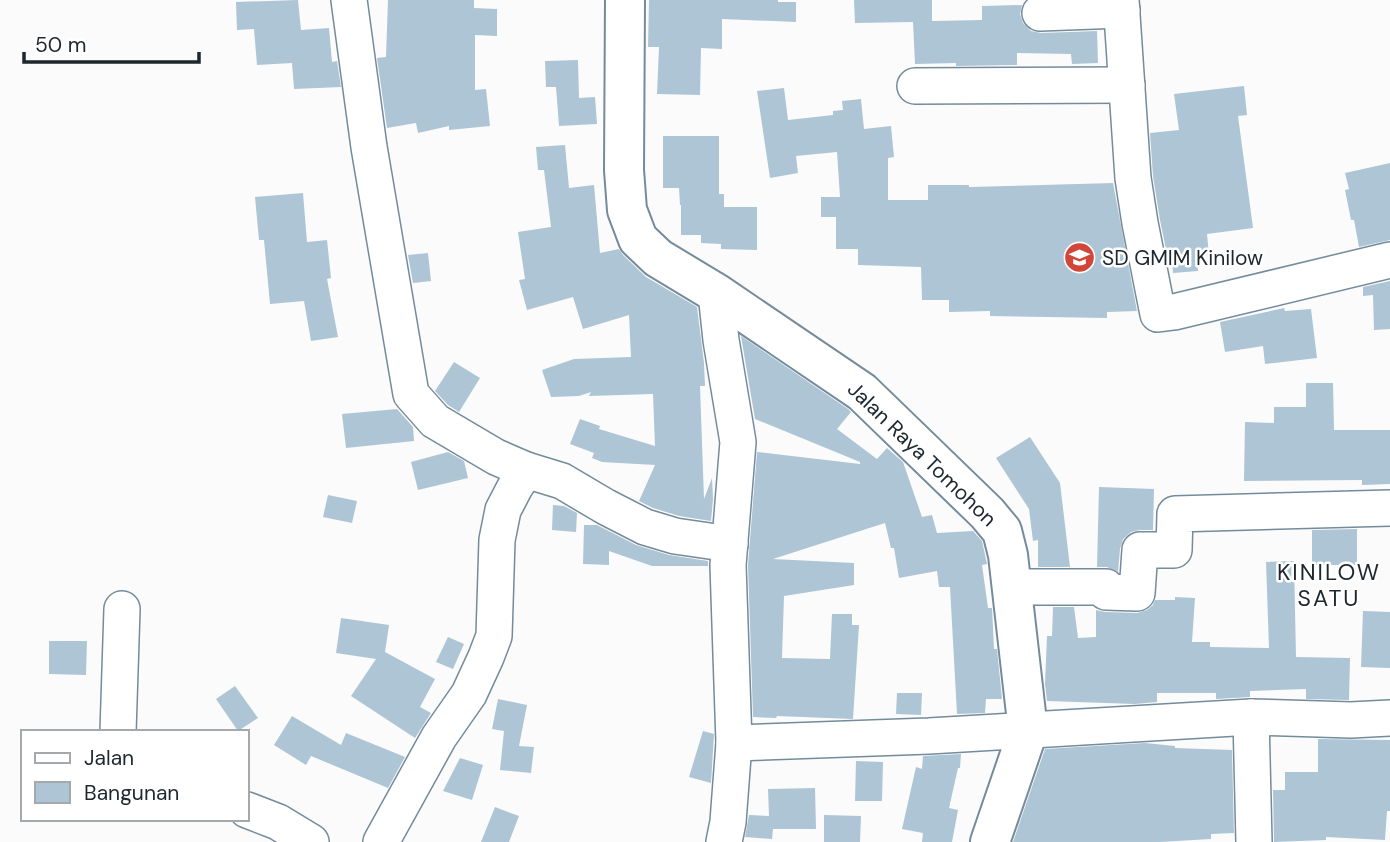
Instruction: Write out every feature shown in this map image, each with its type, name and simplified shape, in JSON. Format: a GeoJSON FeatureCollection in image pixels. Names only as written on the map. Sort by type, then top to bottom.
{"type":"FeatureCollection","features":[{"type":"Feature","properties":{"kind":"highway","name":"Jalan Raya Tomohon"},"geometry":{"type":"LineString","coordinates":[[625,0],[624,170],[627,211],[638,239],[658,258],[716,293],[862,392],[988,513],[1002,531],[1013,587],[1028,731],[990,842]]}},
{"type":"Feature","properties":{"kind":"street"},"geometry":{"type":"LineString","coordinates":[[349,0],[367,134],[411,394],[435,421],[496,457],[562,481],[645,527],[675,536],[730,544]]}},
{"type":"Feature","properties":{"kind":"street"},"geometry":{"type":"LineString","coordinates":[[1040,13],[1121,5],[1133,178],[1158,314],[1390,260]]}},
{"type":"Feature","properties":{"kind":"street"},"geometry":{"type":"LineString","coordinates":[[915,86],[1127,85]]}},
{"type":"Feature","properties":{"kind":"street"},"geometry":{"type":"LineString","coordinates":[[716,293],[738,442],[728,565],[734,743],[724,842]]}},
{"type":"Feature","properties":{"kind":"street"},"geometry":{"type":"LineString","coordinates":[[381,842],[439,737],[469,694],[486,657],[494,636],[497,540],[503,510],[526,470]]}},
{"type":"Feature","properties":{"kind":"street"},"geometry":{"type":"LineString","coordinates":[[1013,587],[1106,587],[1106,592],[1137,593],[1140,550],[1174,550],[1175,514],[1390,508]]}},
{"type":"Feature","properties":{"kind":"street"},"geometry":{"type":"LineString","coordinates":[[118,730],[122,610]]}},
{"type":"Feature","properties":{"kind":"street"},"geometry":{"type":"LineString","coordinates":[[734,743],[929,736],[1251,717],[1351,720],[1390,718]]}},
{"type":"Feature","properties":{"kind":"street"},"geometry":{"type":"LineString","coordinates":[[1251,717],[1254,842]]}},
{"type":"Feature","properties":{"kind":"street"},"geometry":{"type":"LineString","coordinates":[[248,810],[278,822],[311,842]]}},
{"type":"Feature","properties":{"kind":"building"},"geometry":{"type":"Polygon","coordinates":[[[298,0],[301,30],[329,28],[332,62],[337,61],[341,87],[294,89],[292,63],[257,65],[254,29],[237,30],[236,2],[298,0]]]}},
{"type":"Feature","properties":{"kind":"building"},"geometry":{"type":"Polygon","coordinates":[[[388,0],[474,0],[474,8],[497,9],[497,36],[475,35],[475,90],[486,89],[490,126],[449,130],[449,126],[418,133],[416,123],[387,128],[377,58],[386,57],[388,0]]]}},
{"type":"Feature","properties":{"kind":"building"},"geometry":{"type":"Polygon","coordinates":[[[649,0],[796,2],[796,22],[722,19],[722,49],[701,48],[700,95],[657,94],[659,47],[648,47],[649,0]]]}},
{"type":"Feature","properties":{"kind":"building"},"geometry":{"type":"Polygon","coordinates":[[[854,0],[932,0],[932,21],[982,20],[982,6],[1022,5],[1020,14],[1023,23],[1031,31],[1097,31],[1098,63],[1072,64],[1071,54],[1017,53],[1017,65],[915,64],[913,22],[855,23],[854,0]]]}},
{"type":"Feature","properties":{"kind":"building"},"geometry":{"type":"Polygon","coordinates":[[[578,60],[579,98],[595,97],[597,124],[559,126],[556,87],[546,87],[545,61],[578,60]]]}},
{"type":"Feature","properties":{"kind":"building"},"geometry":{"type":"Polygon","coordinates":[[[1244,86],[1247,115],[1238,116],[1253,228],[1207,234],[1209,255],[1196,256],[1198,271],[1173,273],[1172,258],[1168,259],[1160,220],[1150,133],[1179,130],[1174,94],[1244,86]]]}},
{"type":"Feature","properties":{"kind":"building"},"geometry":{"type":"Polygon","coordinates":[[[784,88],[788,120],[833,115],[833,111],[843,110],[842,101],[861,99],[864,129],[891,126],[894,157],[888,158],[888,200],[928,200],[928,185],[969,187],[1113,183],[1137,311],[1107,312],[1107,318],[990,316],[990,311],[949,312],[949,300],[922,300],[921,267],[858,265],[858,249],[836,249],[836,217],[821,217],[821,197],[840,197],[837,152],[796,156],[798,173],[770,178],[757,91],[784,88]]]}},
{"type":"Feature","properties":{"kind":"building"},"geometry":{"type":"Polygon","coordinates":[[[663,136],[719,136],[719,194],[724,194],[724,207],[757,207],[757,250],[721,249],[721,244],[701,243],[701,235],[681,235],[679,188],[663,188],[663,136]]]}},
{"type":"Feature","properties":{"kind":"building"},"geometry":{"type":"Polygon","coordinates":[[[565,145],[569,188],[594,185],[600,253],[619,249],[646,277],[697,307],[705,386],[700,386],[704,499],[712,478],[711,521],[679,516],[639,501],[655,465],[602,462],[592,458],[594,453],[570,444],[580,419],[600,426],[599,429],[655,446],[653,394],[589,396],[591,392],[579,396],[551,397],[542,370],[574,359],[631,357],[629,315],[583,329],[573,297],[527,310],[519,280],[525,279],[518,232],[551,227],[544,170],[538,170],[536,147],[565,145]]]}},
{"type":"Feature","properties":{"kind":"building"},"geometry":{"type":"Polygon","coordinates":[[[1390,163],[1390,240],[1359,247],[1345,190],[1349,189],[1345,173],[1390,163]]]}},
{"type":"Feature","properties":{"kind":"building"},"geometry":{"type":"Polygon","coordinates":[[[303,193],[307,242],[327,240],[331,278],[327,279],[338,337],[311,341],[304,301],[270,304],[264,240],[259,240],[255,197],[303,193]]]}},
{"type":"Feature","properties":{"kind":"building"},"geometry":{"type":"Polygon","coordinates":[[[428,253],[431,281],[413,283],[408,255],[428,253]]]}},
{"type":"Feature","properties":{"kind":"building"},"geometry":{"type":"Polygon","coordinates":[[[1390,281],[1390,329],[1374,330],[1373,295],[1363,296],[1363,287],[1390,281]]]}},
{"type":"Feature","properties":{"kind":"building"},"geometry":{"type":"Polygon","coordinates":[[[1284,308],[1285,311],[1311,309],[1317,358],[1265,364],[1263,346],[1225,352],[1220,322],[1284,308]]]}},
{"type":"Feature","properties":{"kind":"building"},"geometry":{"type":"Polygon","coordinates":[[[741,336],[848,409],[851,412],[837,429],[877,459],[887,448],[903,462],[922,517],[932,515],[937,533],[973,531],[982,541],[987,564],[982,565],[988,608],[992,608],[994,649],[997,649],[1002,699],[986,699],[985,713],[957,714],[950,587],[939,587],[937,571],[899,578],[894,548],[891,548],[885,523],[773,559],[854,563],[854,585],[784,596],[782,658],[830,659],[832,614],[852,614],[852,625],[859,625],[853,719],[753,717],[748,565],[757,452],[860,462],[755,419],[741,336]]]}},
{"type":"Feature","properties":{"kind":"building"},"geometry":{"type":"Polygon","coordinates":[[[454,362],[480,378],[459,412],[435,391],[454,362]]]}},
{"type":"Feature","properties":{"kind":"building"},"geometry":{"type":"Polygon","coordinates":[[[1306,383],[1333,383],[1334,430],[1390,430],[1390,484],[1362,485],[1362,480],[1244,481],[1245,422],[1274,423],[1274,407],[1306,407],[1306,383]]]}},
{"type":"Feature","properties":{"kind":"building"},"geometry":{"type":"Polygon","coordinates":[[[397,409],[413,427],[414,441],[346,448],[342,414],[397,409]]]}},
{"type":"Feature","properties":{"kind":"building"},"geometry":{"type":"Polygon","coordinates":[[[1030,437],[1060,483],[1070,567],[1038,567],[1038,540],[1033,541],[1029,509],[996,458],[1030,437]]]}},
{"type":"Feature","properties":{"kind":"building"},"geometry":{"type":"Polygon","coordinates":[[[448,452],[464,461],[468,478],[418,490],[411,462],[448,452]]]}},
{"type":"Feature","properties":{"kind":"building"},"geometry":{"type":"Polygon","coordinates":[[[1099,487],[1154,489],[1153,530],[1131,532],[1123,539],[1118,572],[1107,567],[1097,567],[1099,487]]]}},
{"type":"Feature","properties":{"kind":"building"},"geometry":{"type":"Polygon","coordinates":[[[328,495],[357,501],[352,523],[323,517],[328,495]]]}},
{"type":"Feature","properties":{"kind":"building"},"geometry":{"type":"Polygon","coordinates":[[[553,505],[564,506],[577,513],[576,532],[552,530],[553,505]]]}},
{"type":"Feature","properties":{"kind":"building"},"geometry":{"type":"Polygon","coordinates":[[[584,525],[597,525],[636,545],[669,555],[708,561],[708,566],[652,566],[609,551],[609,565],[583,564],[584,525]]]}},
{"type":"Feature","properties":{"kind":"building"},"geometry":{"type":"Polygon","coordinates":[[[1357,529],[1357,565],[1312,565],[1312,530],[1357,529]]]}},
{"type":"Feature","properties":{"kind":"building"},"geometry":{"type":"Polygon","coordinates":[[[1294,561],[1296,657],[1350,658],[1349,700],[1306,699],[1306,689],[1250,691],[1250,697],[1216,699],[1216,693],[1157,693],[1157,702],[1135,704],[1047,701],[1047,636],[1052,636],[1053,607],[1074,607],[1078,638],[1096,637],[1096,610],[1137,613],[1147,610],[1155,600],[1195,598],[1192,642],[1210,642],[1210,647],[1269,648],[1266,562],[1294,561]]]}},
{"type":"Feature","properties":{"kind":"building"},"geometry":{"type":"Polygon","coordinates":[[[1363,611],[1390,612],[1390,668],[1361,667],[1363,611]]]}},
{"type":"Feature","properties":{"kind":"building"},"geometry":{"type":"Polygon","coordinates":[[[341,618],[389,625],[385,652],[435,679],[420,707],[431,713],[415,738],[351,696],[376,659],[336,653],[341,618]]]}},
{"type":"Feature","properties":{"kind":"building"},"geometry":{"type":"Polygon","coordinates":[[[448,637],[464,644],[453,669],[436,662],[448,637]]]}},
{"type":"Feature","properties":{"kind":"building"},"geometry":{"type":"Polygon","coordinates":[[[49,641],[87,641],[86,675],[49,674],[49,641]]]}},
{"type":"Feature","properties":{"kind":"building"},"geometry":{"type":"Polygon","coordinates":[[[235,686],[258,718],[237,730],[216,699],[235,686]]]}},
{"type":"Feature","properties":{"kind":"building"},"geometry":{"type":"Polygon","coordinates":[[[897,693],[922,693],[921,715],[896,714],[897,693]]]}},
{"type":"Feature","properties":{"kind":"building"},"geometry":{"type":"Polygon","coordinates":[[[498,699],[527,705],[519,746],[534,747],[531,773],[500,770],[504,731],[492,729],[498,699]]]}},
{"type":"Feature","properties":{"kind":"building"},"geometry":{"type":"Polygon","coordinates":[[[292,716],[341,745],[346,733],[405,757],[388,788],[311,756],[306,765],[274,745],[292,716]]]}},
{"type":"Feature","properties":{"kind":"building"},"geometry":{"type":"Polygon","coordinates":[[[703,731],[714,734],[711,783],[689,777],[703,731]]]}},
{"type":"Feature","properties":{"kind":"building"},"geometry":{"type":"Polygon","coordinates":[[[1318,739],[1390,740],[1390,811],[1387,811],[1385,840],[1326,837],[1326,840],[1274,842],[1273,790],[1285,790],[1285,772],[1318,772],[1318,739]]]}},
{"type":"Feature","properties":{"kind":"building"},"geometry":{"type":"Polygon","coordinates":[[[1145,743],[1175,748],[1232,750],[1234,833],[1211,834],[1211,839],[1159,842],[1013,842],[1045,749],[1145,743]]]}},
{"type":"Feature","properties":{"kind":"building"},"geometry":{"type":"Polygon","coordinates":[[[961,754],[949,808],[958,810],[952,842],[922,842],[923,833],[902,829],[916,767],[922,769],[923,756],[961,754]]]}},
{"type":"Feature","properties":{"kind":"building"},"geometry":{"type":"Polygon","coordinates":[[[460,758],[483,765],[472,800],[443,791],[460,758]]]}},
{"type":"Feature","properties":{"kind":"building"},"geometry":{"type":"Polygon","coordinates":[[[856,761],[883,762],[882,801],[855,801],[856,761]]]}},
{"type":"Feature","properties":{"kind":"building"},"geometry":{"type":"Polygon","coordinates":[[[815,788],[816,829],[773,829],[772,839],[745,837],[749,815],[769,816],[768,789],[815,788]]]}},
{"type":"Feature","properties":{"kind":"building"},"geometry":{"type":"Polygon","coordinates":[[[495,807],[519,816],[509,842],[481,842],[495,807]]]}},
{"type":"Feature","properties":{"kind":"building"},"geometry":{"type":"Polygon","coordinates":[[[824,815],[861,816],[860,842],[824,842],[824,815]]]}},
{"type":"Feature","properties":{"kind":"place","name":"SD GMIM Kinilow"},"geometry":{"type":"Point","coordinates":[1079,258]}},
{"type":"Feature","properties":{"kind":"district","name":"KINILOW SATU"},"geometry":{"type":"Point","coordinates":[1329,585]}}]}
